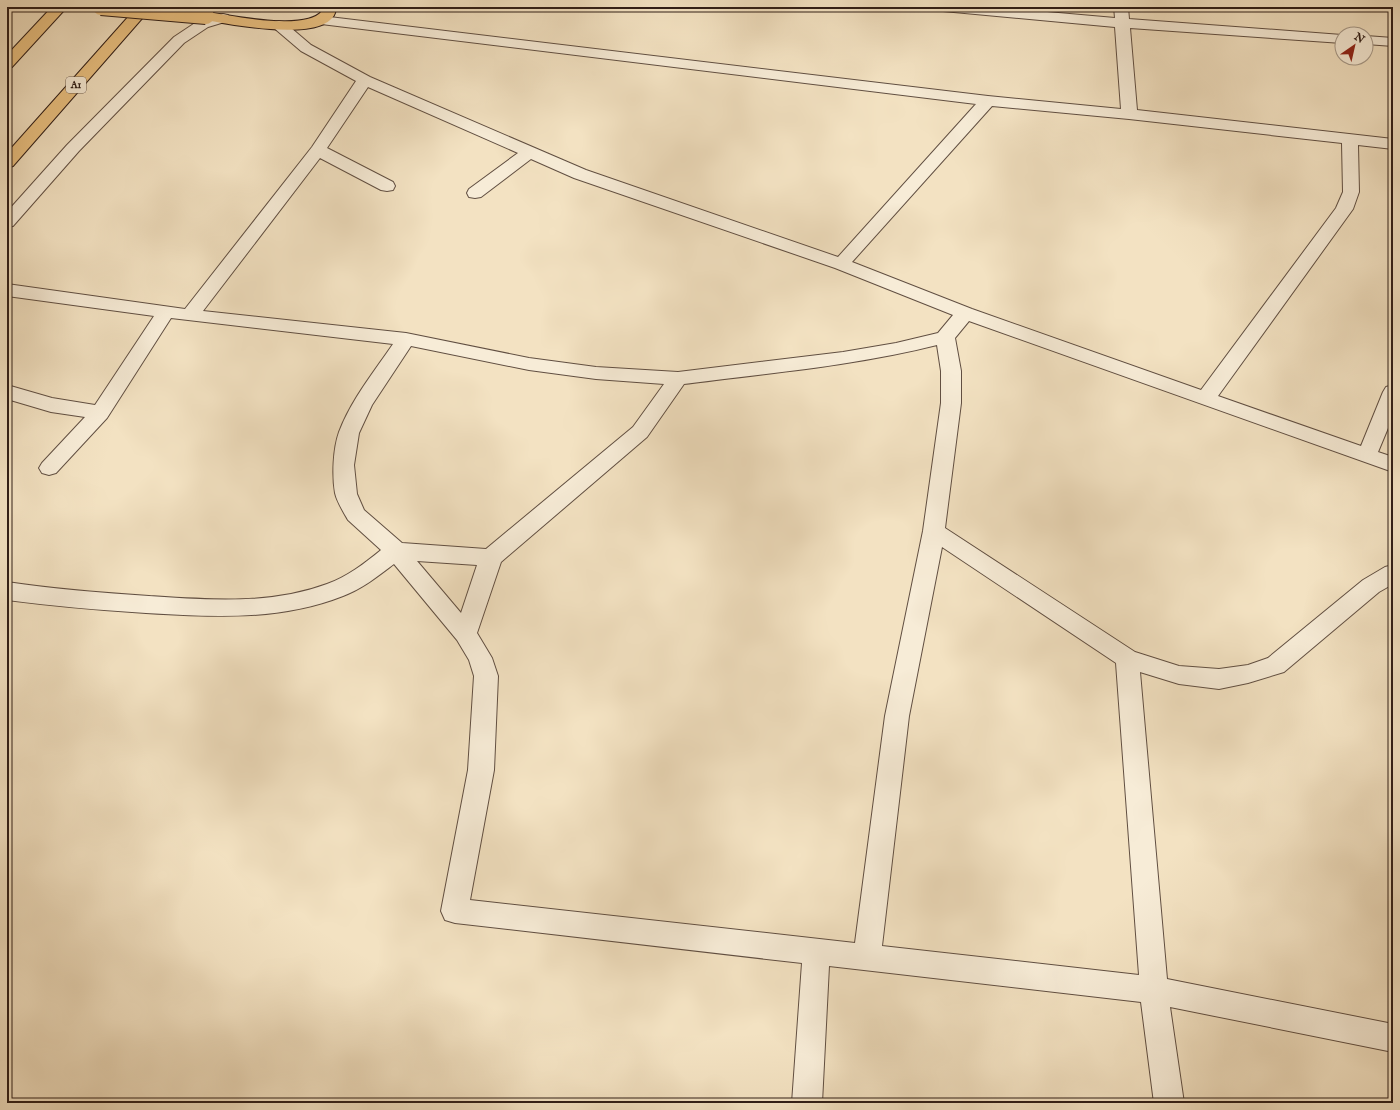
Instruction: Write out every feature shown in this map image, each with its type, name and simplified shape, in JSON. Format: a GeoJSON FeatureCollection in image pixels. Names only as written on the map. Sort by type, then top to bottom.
{"type":"FeatureCollection","features":[{"type":"Feature","properties":{"kind":"main road"},"geometry":{"type":"LineString","coordinates":[[7,64],[60,7]]}},
{"type":"Feature","properties":{"kind":"main road"},"geometry":{"type":"LineString","coordinates":[[101,7],[206,16],[279,26],[301,25],[322,20],[329,12],[329,7]]}},
{"type":"Feature","properties":{"kind":"main road","name":"A1"},"geometry":{"type":"LineString","coordinates":[[7,163],[145,7]]}},
{"type":"Feature","properties":{"kind":"street"},"geometry":{"type":"LineString","coordinates":[[943,7],[1122,23],[1334,38]]}},
{"type":"Feature","properties":{"kind":"street"},"geometry":{"type":"LineString","coordinates":[[1121,7],[1130,114]]}},
{"type":"Feature","properties":{"kind":"street"},"geometry":{"type":"LineString","coordinates":[[7,222],[73,148],[179,40],[204,24],[223,18]]}},
{"type":"Feature","properties":{"kind":"street"},"geometry":{"type":"LineString","coordinates":[[322,20],[988,101],[1130,114],[1393,144]]}},
{"type":"Feature","properties":{"kind":"street"},"geometry":{"type":"LineString","coordinates":[[279,26],[306,48],[365,80],[580,174],[841,264],[964,313],[1393,465]]}},
{"type":"Feature","properties":{"kind":"street"},"geometry":{"type":"LineString","coordinates":[[1374,41],[1393,42]]}},
{"type":"Feature","properties":{"kind":"street"},"geometry":{"type":"LineString","coordinates":[[190,314],[318,150],[365,80]]}},
{"type":"Feature","properties":{"kind":"street"},"geometry":{"type":"LineString","coordinates":[[841,264],[988,101]]}},
{"type":"Feature","properties":{"kind":"street"},"geometry":{"type":"LineString","coordinates":[[1205,399],[1344,209],[1351,192],[1350,138]]}},
{"type":"Feature","properties":{"kind":"street"},"geometry":{"type":"LineString","coordinates":[[318,150],[387,186]]}},
{"type":"Feature","properties":{"kind":"street"},"geometry":{"type":"LineString","coordinates":[[475,192],[530,152]]}},
{"type":"Feature","properties":{"kind":"street"},"geometry":{"type":"LineString","coordinates":[[7,290],[166,312],[406,339],[544,366],[596,373],[678,378],[843,358],[896,349],[945,337],[964,313]]}},
{"type":"Feature","properties":{"kind":"street"},"geometry":{"type":"LineString","coordinates":[[49,468],[100,413],[166,312]]}},
{"type":"Feature","properties":{"kind":"street"},"geometry":{"type":"LineString","coordinates":[[867,958],[898,716],[934,530],[951,403],[951,370],[945,337]]}},
{"type":"Feature","properties":{"kind":"street"},"geometry":{"type":"LineString","coordinates":[[406,339],[363,404],[349,433],[344,465],[346,494],[356,515],[396,551],[465,634],[480,658],[486,676],[481,770],[455,911],[1154,990],[1393,1038]]}},
{"type":"Feature","properties":{"kind":"street"},"geometry":{"type":"LineString","coordinates":[[465,634],[491,558],[640,432],[678,378]]}},
{"type":"Feature","properties":{"kind":"street"},"geometry":{"type":"LineString","coordinates":[[7,392],[51,405],[100,413]]}},
{"type":"Feature","properties":{"kind":"street"},"geometry":{"type":"LineString","coordinates":[[1367,455],[1393,392]]}},
{"type":"Feature","properties":{"kind":"street"},"geometry":{"type":"LineString","coordinates":[[934,530],[1127,659],[1179,675],[1219,679],[1248,674],[1276,665],[1371,586],[1393,573]]}},
{"type":"Feature","properties":{"kind":"street"},"geometry":{"type":"LineString","coordinates":[[7,591],[63,599],[201,608],[255,607],[300,600],[336,590],[365,574],[396,551],[491,558]]}},
{"type":"Feature","properties":{"kind":"street"},"geometry":{"type":"LineString","coordinates":[[1127,659],[1154,990],[1169,1103]]}},
{"type":"Feature","properties":{"kind":"street"},"geometry":{"type":"LineString","coordinates":[[807,1103],[816,953]]}}]}
